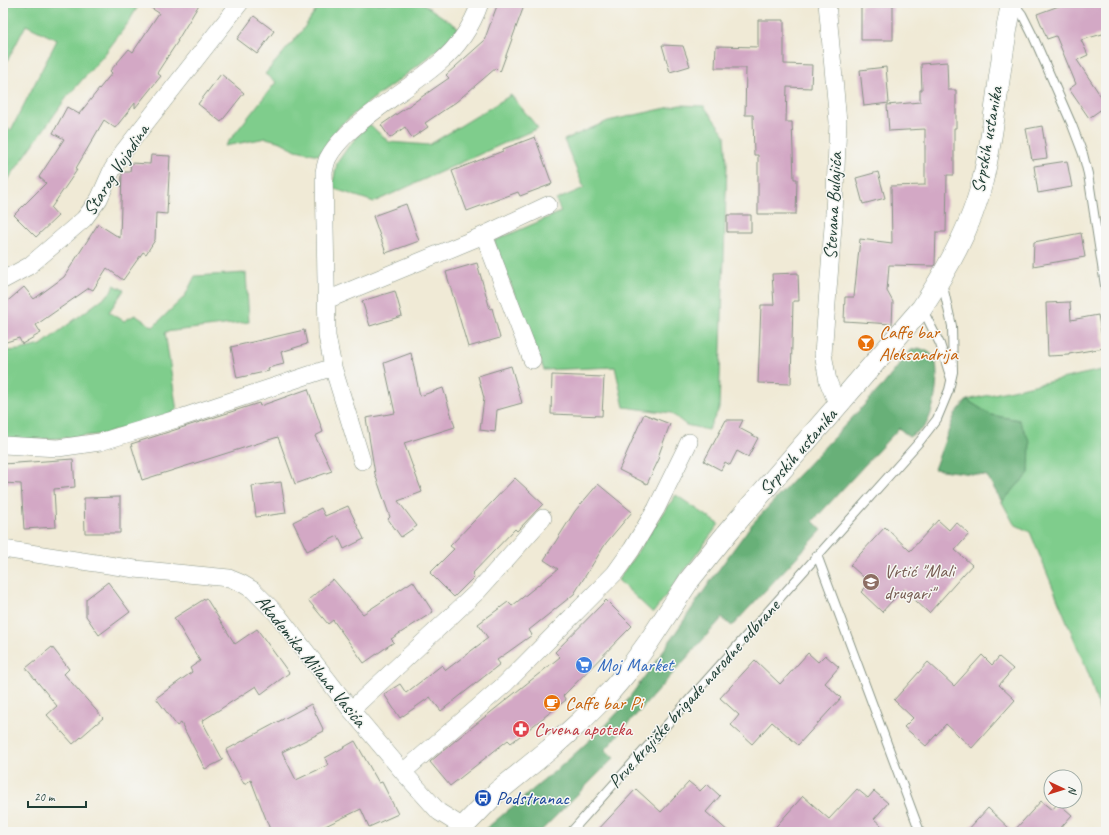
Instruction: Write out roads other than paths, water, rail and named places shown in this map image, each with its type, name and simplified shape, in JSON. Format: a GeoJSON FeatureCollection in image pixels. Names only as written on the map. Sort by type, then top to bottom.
{"type":"FeatureCollection","features":[{"type":"Feature","properties":{"kind":"street","name":"Starog Vujadina"},"geometry":{"type":"LineString","coordinates":[[3,280],[29,266],[84,220],[99,199],[112,170],[123,152],[240,3]]}},
{"type":"Feature","properties":{"kind":"street"},"geometry":{"type":"LineString","coordinates":[[362,461],[333,367],[327,336],[324,172],[329,157],[337,144],[372,113],[440,63],[453,49],[469,28],[476,16],[480,3]]}},
{"type":"Feature","properties":{"kind":"street","name":"Stevana Bulajića"},"geometry":{"type":"LineString","coordinates":[[827,3],[838,122],[834,214],[823,354],[828,381],[838,406]]}},
{"type":"Feature","properties":{"kind":"street","name":"Srpskih ustanika"},"geometry":{"type":"LineString","coordinates":[[461,830],[496,793],[550,749],[609,693],[627,672],[648,643],[690,579],[728,532],[922,308],[941,278],[958,245],[982,184],[988,154],[1005,36],[1013,3]]}},
{"type":"Feature","properties":{"kind":"street"},"geometry":{"type":"LineString","coordinates":[[327,300],[484,235],[548,206]]}},
{"type":"Feature","properties":{"kind":"street"},"geometry":{"type":"LineString","coordinates":[[484,235],[532,360]]}},
{"type":"Feature","properties":{"kind":"street"},"geometry":{"type":"LineString","coordinates":[[3,445],[58,448],[100,442],[183,417],[333,367]]}},
{"type":"Feature","properties":{"kind":"street"},"geometry":{"type":"LineString","coordinates":[[403,772],[505,684],[615,573],[632,549],[656,509],[689,442]]}},
{"type":"Feature","properties":{"kind":"street"},"geometry":{"type":"LineString","coordinates":[[351,710],[478,592],[543,518]]}},
{"type":"Feature","properties":{"kind":"street","name":"Akademika Milana Vasića"},"geometry":{"type":"LineString","coordinates":[[3,549],[135,569],[229,578],[253,590],[277,614],[351,710],[403,772],[439,812],[461,830]]}},
{"type":"Feature","properties":{"kind":"lane"},"geometry":{"type":"LineString","coordinates":[[1013,3],[1022,14],[1033,36],[1083,154],[1088,174],[1106,292]]}},
{"type":"Feature","properties":{"kind":"lane","name":"Prve krajiške brigade narodne odbrane"},"geometry":{"type":"LineString","coordinates":[[571,832],[920,441],[937,419],[949,390],[953,372],[954,349],[952,326],[941,278]]}},
{"type":"Feature","properties":{"kind":"lane"},"geometry":{"type":"LineString","coordinates":[[922,308],[940,344],[951,380]]}},
{"type":"Feature","properties":{"kind":"lane"},"geometry":{"type":"LineString","coordinates":[[817,555],[920,832]]}},
{"type":"Feature","properties":{"kind":"place","name":"Caffe bar Aleksandrija"},"geometry":{"type":"Point","coordinates":[866,343]}},
{"type":"Feature","properties":{"kind":"place","name":"Vrtić \"Mali drugari\""},"geometry":{"type":"Point","coordinates":[871,582]}},
{"type":"Feature","properties":{"kind":"place","name":"Moj Market"},"geometry":{"type":"Point","coordinates":[584,665]}},
{"type":"Feature","properties":{"kind":"place","name":"Caffe bar Pi"},"geometry":{"type":"Point","coordinates":[552,703]}},
{"type":"Feature","properties":{"kind":"place","name":"Crvena apoteka"},"geometry":{"type":"Point","coordinates":[521,729]}},
{"type":"Feature","properties":{"kind":"place","name":"Podstranac"},"geometry":{"type":"Point","coordinates":[483,798]}}]}
